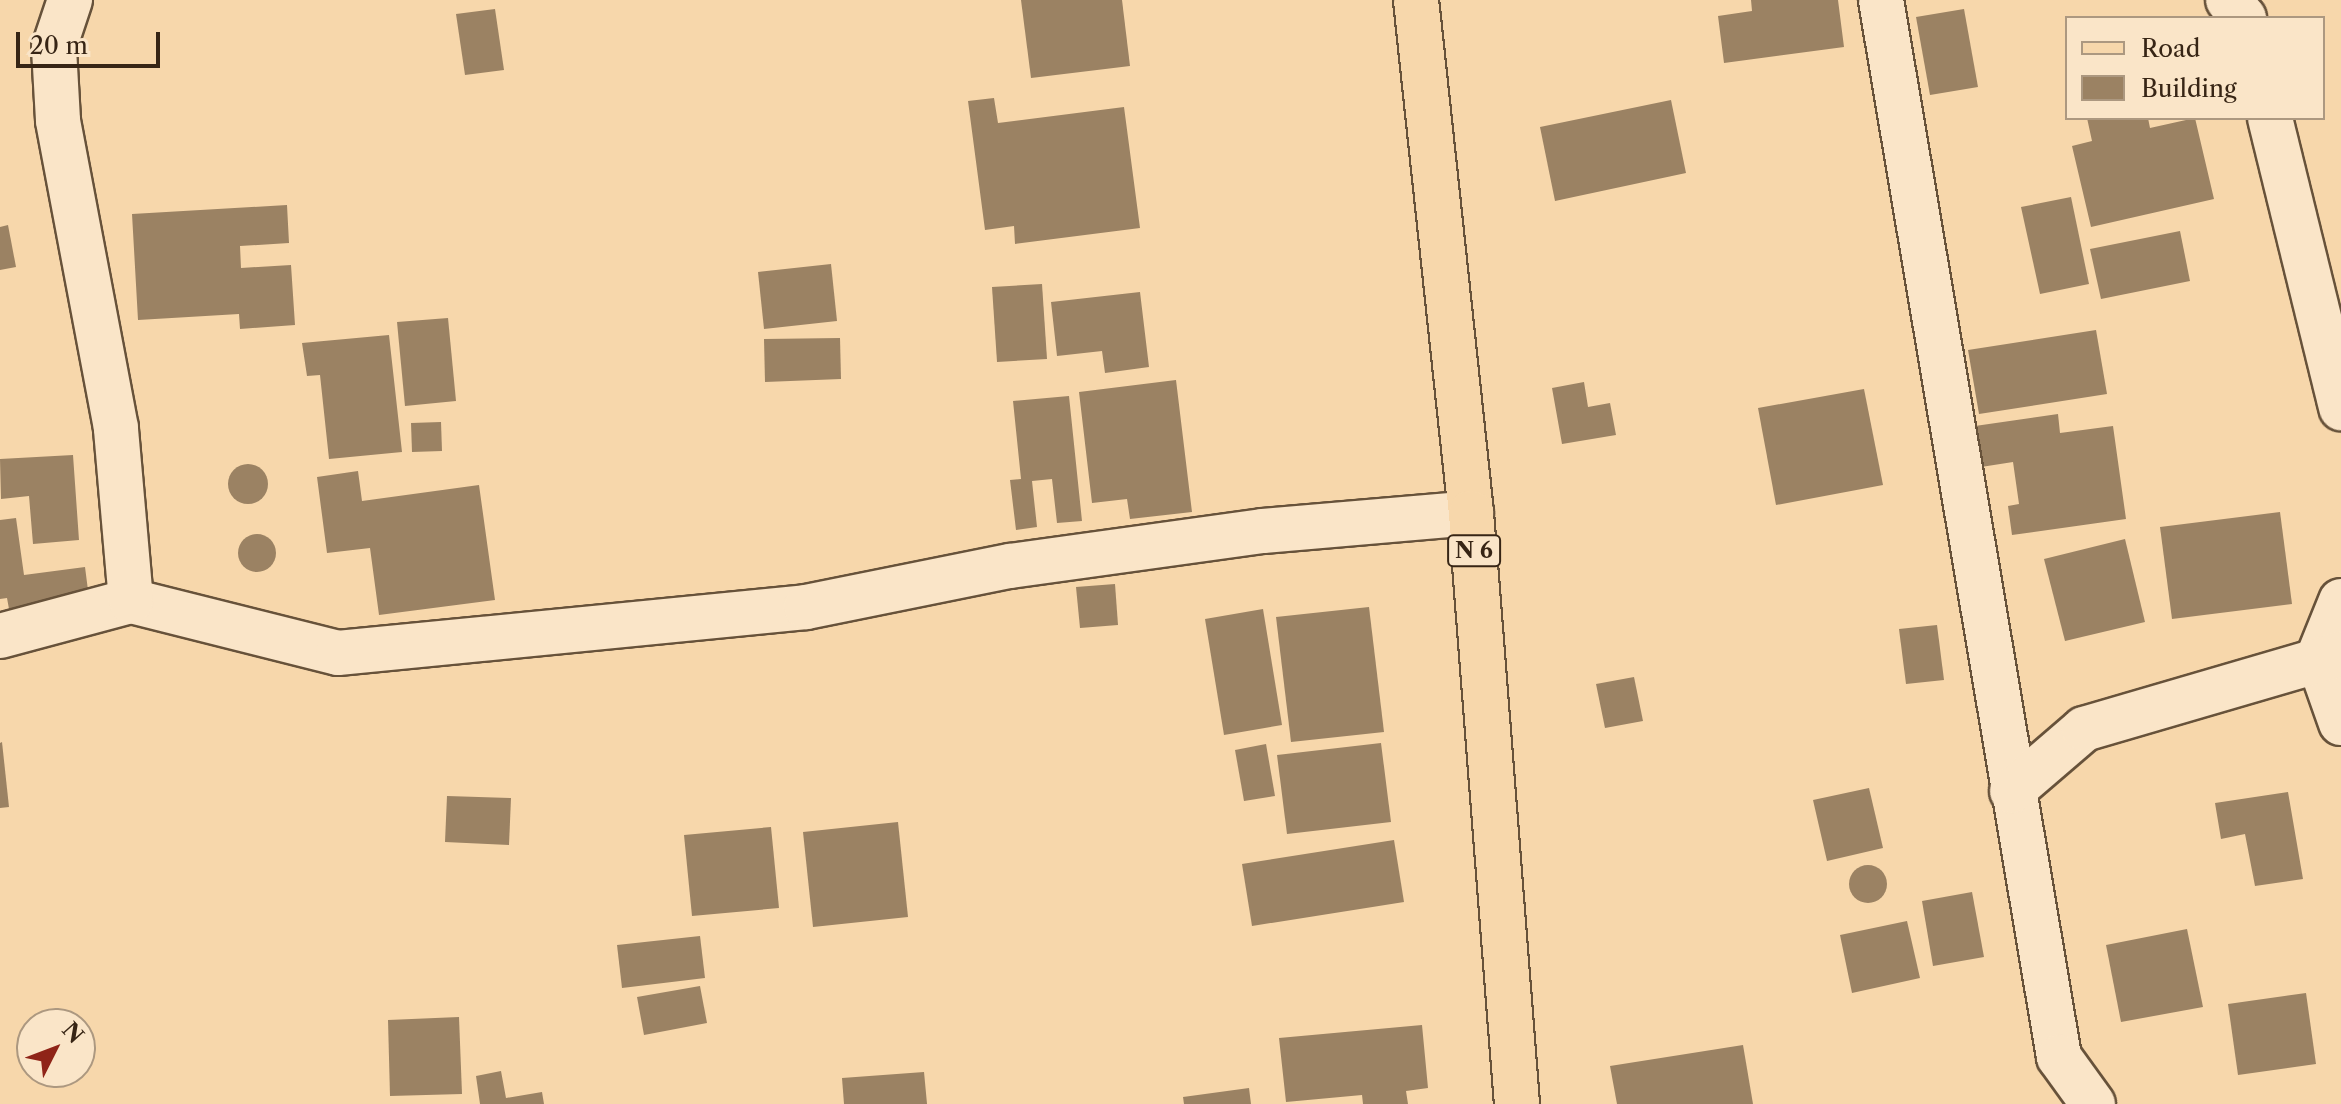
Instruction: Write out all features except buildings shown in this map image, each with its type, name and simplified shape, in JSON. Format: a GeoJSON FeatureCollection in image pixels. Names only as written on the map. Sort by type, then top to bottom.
{"type":"FeatureCollection","features":[{"type":"Feature","properties":{"kind":"main road","name":"N 6"},"geometry":{"type":"LineString","coordinates":[[1416,0],[1471,513],[1517,1104]]}},
{"type":"Feature","properties":{"kind":"street"},"geometry":{"type":"LineString","coordinates":[[70,0],[54,48],[58,120],[116,428],[131,601]]}},
{"type":"Feature","properties":{"kind":"street"},"geometry":{"type":"LineString","coordinates":[[1881,0],[2059,1057],[2093,1104]]}},
{"type":"Feature","properties":{"kind":"street"},"geometry":{"type":"LineString","coordinates":[[2228,0],[2242,16]]}},
{"type":"Feature","properties":{"kind":"street"},"geometry":{"type":"LineString","coordinates":[[2271,120],[2327,293],[2341,408]]}},
{"type":"Feature","properties":{"kind":"street"},"geometry":{"type":"LineString","coordinates":[[0,636],[131,601],[338,653],[806,607],[1040,562],[1263,531],[1471,513]]}},
{"type":"Feature","properties":{"kind":"street"},"geometry":{"type":"LineString","coordinates":[[2341,601],[2330,656],[2341,723]]}},
{"type":"Feature","properties":{"kind":"street"},"geometry":{"type":"LineString","coordinates":[[2012,791],[2084,729],[2330,656]]}}]}
